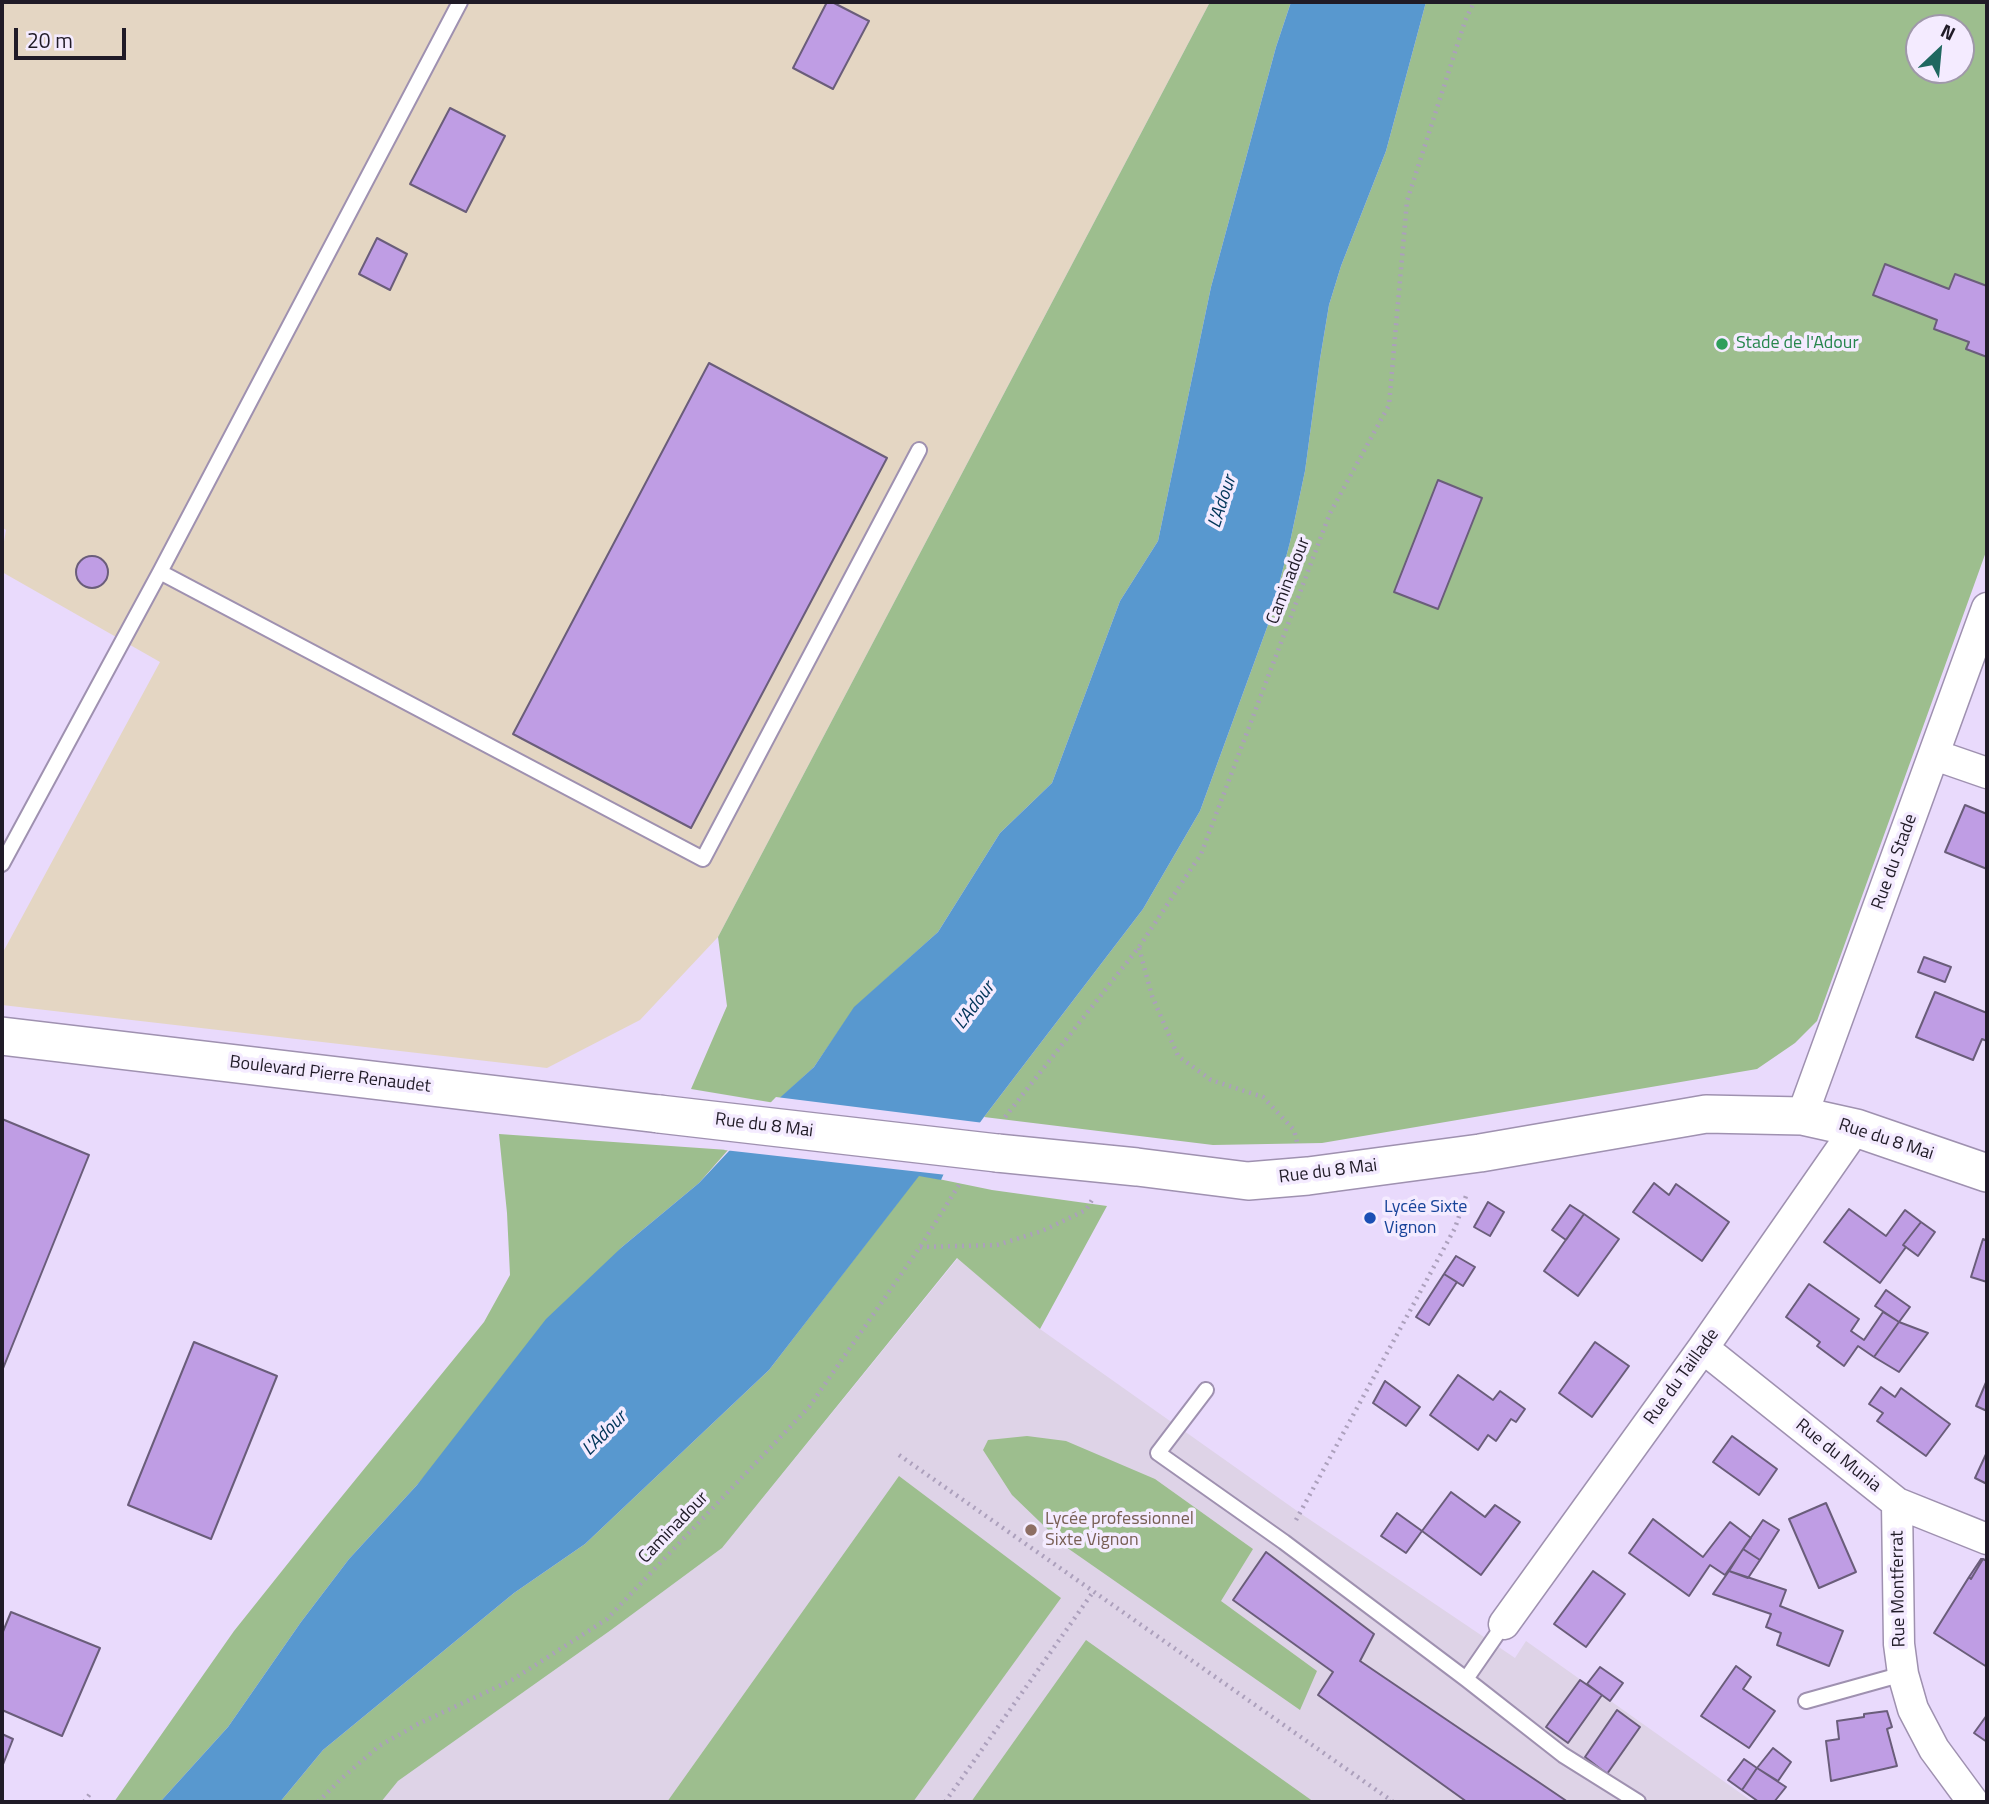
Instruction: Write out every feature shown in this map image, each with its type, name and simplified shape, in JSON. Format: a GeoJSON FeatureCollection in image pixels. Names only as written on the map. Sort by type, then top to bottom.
{"type":"FeatureCollection","features":[{"type":"Feature","properties":{"kind":"street","name":"Rue du Stade"},"geometry":{"type":"LineString","coordinates":[[1802,1116],[1987,608]]}},
{"type":"Feature","properties":{"kind":"street"},"geometry":{"type":"LineString","coordinates":[[1935,755],[1987,773]]}},
{"type":"Feature","properties":{"kind":"street","name":"Boulevard Pierre Renaudet"},"geometry":{"type":"LineString","coordinates":[[2,1036],[659,1114]]}},
{"type":"Feature","properties":{"kind":"street","name":"Rue du 8 Mai"},"geometry":{"type":"LineString","coordinates":[[659,1114],[1248,1181],[1308,1176],[1480,1153],[1706,1114],[1802,1116],[1856,1128],[1987,1173]]}},
{"type":"Feature","properties":{"kind":"street","name":"Rue du Taillade"},"geometry":{"type":"LineString","coordinates":[[1504,1624],[1703,1348],[1856,1128]]}},
{"type":"Feature","properties":{"kind":"street","name":"Rue du Munia"},"geometry":{"type":"LineString","coordinates":[[1703,1348],[1897,1503],[1987,1539]]}},
{"type":"Feature","properties":{"kind":"street","name":"Rue Montferrat"},"geometry":{"type":"LineString","coordinates":[[1897,1503],[1899,1644],[1903,1674],[1913,1709],[1934,1749],[1973,1802]]}},
{"type":"Feature","properties":{"kind":"lane"},"geometry":{"type":"LineString","coordinates":[[2,864],[160,572],[460,2]]}},
{"type":"Feature","properties":{"kind":"lane"},"geometry":{"type":"LineString","coordinates":[[160,572],[703,859],[919,450]]}},
{"type":"Feature","properties":{"kind":"lane"},"geometry":{"type":"LineString","coordinates":[[1206,1390],[1158,1453],[1284,1542],[1563,1755],[1638,1802]]}},
{"type":"Feature","properties":{"kind":"lane"},"geometry":{"type":"LineString","coordinates":[[1466,1679],[1504,1624]]}},
{"type":"Feature","properties":{"kind":"lane"},"geometry":{"type":"LineString","coordinates":[[1806,1701],[1903,1674]]}},
{"type":"Feature","properties":{"kind":"path","name":"Caminadour"},"geometry":{"type":"LineString","coordinates":[[1004,1117],[1139,947],[1201,854],[1330,513],[1389,405],[1407,201],[1465,21],[1474,2]]}},
{"type":"Feature","properties":{"kind":"path"},"geometry":{"type":"LineString","coordinates":[[1139,947],[1152,996],[1178,1056],[1211,1080],[1263,1097],[1294,1130],[1308,1176]]}},
{"type":"Feature","properties":{"kind":"path"},"geometry":{"type":"LineString","coordinates":[[1284,1542],[1455,1228],[1480,1153]]}},
{"type":"Feature","properties":{"kind":"path"},"geometry":{"type":"LineString","coordinates":[[920,1247],[997,1245],[1042,1231],[1086,1210],[1114,1165]]}},
{"type":"Feature","properties":{"kind":"path","name":"Caminadour"},"geometry":{"type":"LineString","coordinates":[[318,1802],[379,1746],[418,1724],[512,1680],[607,1619],[808,1407],[964,1179]]}},
{"type":"Feature","properties":{"kind":"path"},"geometry":{"type":"LineString","coordinates":[[899,1455],[1391,1802]]}},
{"type":"Feature","properties":{"kind":"path"},"geometry":{"type":"LineString","coordinates":[[945,1802],[1093,1592]]}},
{"type":"Feature","properties":{"kind":"path"},"geometry":{"type":"LineString","coordinates":[[84,1802],[92,1791]]}},
{"type":"Feature","properties":{"kind":"shaded area"},"geometry":{"type":"Polygon","coordinates":[[[2,2],[1210,2],[718,937],[640,1020],[547,1068],[2,1005],[2,954],[160,662],[2,572],[6,530],[2,527],[2,2]]]}},
{"type":"Feature","properties":{"kind":"shaded area","name":"Lycée professionnel Sixte Vignon"},"geometry":{"type":"Polygon","coordinates":[[[958,1258],[1040,1329],[1300,1513],[1515,1658],[1526,1641],[1753,1802],[381,1802],[398,1781],[722,1548],[958,1258]]]}},
{"type":"Feature","properties":{"kind":"green space"},"geometry":{"type":"Polygon","coordinates":[[[1210,2],[1291,2],[1276,47],[1211,287],[1158,541],[1120,601],[1052,783],[1000,833],[938,932],[855,1007],[814,1067],[775,1103],[691,1089],[727,1006],[718,937],[1210,2]]]}},
{"type":"Feature","properties":{"kind":"green space","name":"Stade de l'Adour"},"geometry":{"type":"Polygon","coordinates":[[[1426,2],[1987,2],[1987,549],[1817,1021],[1795,1043],[1757,1069],[1322,1143],[1213,1145],[984,1117],[1143,909],[1200,811],[1269,622],[1290,542],[1305,471],[1329,305],[1341,266],[1386,151],[1426,2]]]}},
{"type":"Feature","properties":{"kind":"green space"},"geometry":{"type":"Polygon","coordinates":[[[499,1134],[728,1150],[699,1183],[622,1247],[417,1485],[349,1559],[301,1622],[228,1727],[160,1802],[114,1802],[234,1631],[484,1322],[510,1275],[499,1134]]]}},
{"type":"Feature","properties":{"kind":"green space"},"geometry":{"type":"Polygon","coordinates":[[[919,1175],[992,1190],[1107,1206],[1040,1329],[957,1258],[722,1548],[398,1781],[381,1802],[280,1802],[323,1750],[514,1593],[585,1544],[769,1370],[919,1175]]]}},
{"type":"Feature","properties":{"kind":"green space"},"geometry":{"type":"Polygon","coordinates":[[[1027,1436],[1066,1441],[1155,1479],[1253,1549],[1221,1601],[1317,1671],[1300,1710],[1066,1547],[1012,1495],[983,1450],[988,1440],[1027,1436]]]}},
{"type":"Feature","properties":{"kind":"green space"},"geometry":{"type":"Polygon","coordinates":[[[899,1476],[1061,1598],[913,1802],[667,1802],[899,1476]]]}},
{"type":"Feature","properties":{"kind":"green space"},"geometry":{"type":"Polygon","coordinates":[[[1086,1640],[1314,1802],[971,1802],[1086,1640]]]}},
{"type":"Feature","properties":{"kind":"water","name":"L'Adour"},"geometry":{"type":"Polygon","coordinates":[[[1291,2],[1426,2],[1386,151],[1341,266],[1329,305],[1305,471],[1269,622],[1200,811],[1143,909],[984,1117],[941,1180],[919,1176],[769,1370],[585,1544],[514,1593],[323,1750],[280,1802],[160,1802],[228,1727],[301,1622],[349,1559],[417,1485],[546,1319],[622,1247],[699,1183],[774,1103],[814,1067],[854,1007],[938,932],[1000,833],[1052,783],[1120,601],[1158,541],[1211,287],[1276,47],[1291,2]]]}},
{"type":"Feature","properties":{"kind":"pier"},"geometry":{"type":"Polygon","coordinates":[[[776,1097],[984,1123],[947,1175],[724,1150],[776,1097]]]}},
{"type":"Feature","properties":{"kind":"building"},"geometry":{"type":"Polygon","coordinates":[[[827,2],[869,21],[833,89],[793,68],[827,2]]]}},
{"type":"Feature","properties":{"kind":"building"},"geometry":{"type":"Polygon","coordinates":[[[450,108],[505,136],[466,212],[410,184],[450,108]]]}},
{"type":"Feature","properties":{"kind":"building"},"geometry":{"type":"Polygon","coordinates":[[[377,238],[407,254],[390,290],[359,274],[377,238]]]}},
{"type":"Feature","properties":{"kind":"building"},"geometry":{"type":"Polygon","coordinates":[[[1885,264],[1949,289],[1955,274],[1987,286],[1987,357],[1966,349],[1969,342],[1934,329],[1937,320],[1873,295],[1885,264]]]}},
{"type":"Feature","properties":{"kind":"building"},"geometry":{"type":"Polygon","coordinates":[[[709,363],[887,458],[691,828],[513,734],[709,363]]]}},
{"type":"Feature","properties":{"kind":"building"},"geometry":{"type":"Polygon","coordinates":[[[1438,480],[1482,498],[1438,609],[1394,592],[1438,480]]]}},
{"type":"Feature","properties":{"kind":"building"},"geometry":{"type":"Polygon","coordinates":[[[92,556],[103,561],[108,572],[103,583],[92,588],[81,583],[76,572],[81,561],[92,556]]]}},
{"type":"Feature","properties":{"kind":"building"},"geometry":{"type":"Polygon","coordinates":[[[1965,805],[1987,814],[1987,869],[1945,852],[1965,805]]]}},
{"type":"Feature","properties":{"kind":"building"},"geometry":{"type":"Polygon","coordinates":[[[1924,957],[1951,967],[1945,982],[1918,972],[1924,957]]]}},
{"type":"Feature","properties":{"kind":"building"},"geometry":{"type":"Polygon","coordinates":[[[1935,992],[1987,1013],[1987,1041],[1982,1039],[1973,1060],[1916,1037],[1935,992]]]}},
{"type":"Feature","properties":{"kind":"building"},"geometry":{"type":"Polygon","coordinates":[[[2,1119],[89,1155],[2,1371],[2,1119]]]}},
{"type":"Feature","properties":{"kind":"building"},"geometry":{"type":"Polygon","coordinates":[[[1654,1183],[1669,1195],[1676,1184],[1729,1222],[1702,1261],[1633,1212],[1654,1183]]]}},
{"type":"Feature","properties":{"kind":"building"},"geometry":{"type":"Polygon","coordinates":[[[1488,1202],[1504,1212],[1490,1236],[1474,1227],[1488,1202]]]}},
{"type":"Feature","properties":{"kind":"building"},"geometry":{"type":"Polygon","coordinates":[[[1570,1205],[1584,1214],[1566,1240],[1552,1230],[1570,1205]]]}},
{"type":"Feature","properties":{"kind":"building"},"geometry":{"type":"Polygon","coordinates":[[[1849,1209],[1886,1236],[1905,1210],[1921,1222],[1903,1245],[1906,1247],[1880,1283],[1824,1242],[1849,1209]]]}},
{"type":"Feature","properties":{"kind":"building"},"geometry":{"type":"Polygon","coordinates":[[[1584,1214],[1619,1239],[1578,1296],[1544,1271],[1584,1214]]]}},
{"type":"Feature","properties":{"kind":"building"},"geometry":{"type":"Polygon","coordinates":[[[1921,1222],[1935,1232],[1918,1256],[1903,1245],[1921,1222]]]}},
{"type":"Feature","properties":{"kind":"building"},"geometry":{"type":"Polygon","coordinates":[[[1983,1239],[1987,1241],[1987,1282],[1971,1277],[1983,1239]]]}},
{"type":"Feature","properties":{"kind":"building"},"geometry":{"type":"Polygon","coordinates":[[[1456,1256],[1475,1267],[1463,1286],[1444,1274],[1456,1256]]]}},
{"type":"Feature","properties":{"kind":"building"},"geometry":{"type":"Polygon","coordinates":[[[1444,1274],[1457,1282],[1429,1325],[1416,1317],[1444,1274]]]}},
{"type":"Feature","properties":{"kind":"building"},"geometry":{"type":"Polygon","coordinates":[[[1809,1284],[1859,1319],[1851,1331],[1864,1340],[1883,1312],[1899,1322],[1874,1357],[1858,1346],[1844,1366],[1817,1346],[1820,1342],[1786,1317],[1809,1284]]]}},
{"type":"Feature","properties":{"kind":"building"},"geometry":{"type":"Polygon","coordinates":[[[1886,1290],[1910,1307],[1899,1322],[1875,1306],[1886,1290]]]}},
{"type":"Feature","properties":{"kind":"building"},"geometry":{"type":"Polygon","coordinates":[[[1899,1322],[1928,1333],[1899,1372],[1874,1357],[1899,1322]]]}},
{"type":"Feature","properties":{"kind":"building"},"geometry":{"type":"Polygon","coordinates":[[[194,1342],[277,1376],[211,1539],[128,1505],[194,1342]]]}},
{"type":"Feature","properties":{"kind":"building"},"geometry":{"type":"Polygon","coordinates":[[[1595,1342],[1629,1366],[1592,1417],[1559,1393],[1595,1342]]]}},
{"type":"Feature","properties":{"kind":"building"},"geometry":{"type":"Polygon","coordinates":[[[1458,1375],[1493,1400],[1500,1391],[1525,1409],[1516,1422],[1511,1419],[1496,1441],[1488,1435],[1478,1450],[1430,1415],[1458,1375]]]}},
{"type":"Feature","properties":{"kind":"building"},"geometry":{"type":"Polygon","coordinates":[[[1987,1380],[1987,1411],[1976,1406],[1987,1380]]]}},
{"type":"Feature","properties":{"kind":"building"},"geometry":{"type":"Polygon","coordinates":[[[1385,1381],[1420,1407],[1406,1426],[1373,1403],[1385,1381]]]}},
{"type":"Feature","properties":{"kind":"building"},"geometry":{"type":"Polygon","coordinates":[[[1881,1387],[1895,1397],[1901,1388],[1950,1424],[1926,1456],[1877,1421],[1883,1413],[1869,1404],[1881,1387]]]}},
{"type":"Feature","properties":{"kind":"building"},"geometry":{"type":"Polygon","coordinates":[[[1732,1436],[1777,1469],[1759,1495],[1713,1462],[1732,1436]]]}},
{"type":"Feature","properties":{"kind":"building"},"geometry":{"type":"Polygon","coordinates":[[[1987,1452],[1987,1484],[1975,1478],[1987,1452]]]}},
{"type":"Feature","properties":{"kind":"building"},"geometry":{"type":"Polygon","coordinates":[[[1451,1492],[1485,1517],[1495,1505],[1520,1522],[1481,1575],[1422,1531],[1451,1492]]]}},
{"type":"Feature","properties":{"kind":"building"},"geometry":{"type":"Polygon","coordinates":[[[1826,1503],[1856,1572],[1819,1588],[1789,1519],[1826,1503]]]}},
{"type":"Feature","properties":{"kind":"building"},"geometry":{"type":"Polygon","coordinates":[[[1397,1513],[1422,1531],[1406,1553],[1381,1536],[1397,1513]]]}},
{"type":"Feature","properties":{"kind":"building"},"geometry":{"type":"Polygon","coordinates":[[[1653,1519],[1703,1557],[1730,1522],[1751,1538],[1725,1575],[1710,1565],[1689,1596],[1629,1553],[1653,1519]]]}},
{"type":"Feature","properties":{"kind":"building"},"geometry":{"type":"Polygon","coordinates":[[[1763,1520],[1779,1530],[1760,1560],[1743,1549],[1763,1520]]]}},
{"type":"Feature","properties":{"kind":"building"},"geometry":{"type":"Polygon","coordinates":[[[1743,1549],[1760,1560],[1748,1578],[1729,1571],[1743,1549]]]}},
{"type":"Feature","properties":{"kind":"building"},"geometry":{"type":"Polygon","coordinates":[[[1266,1552],[1374,1634],[1360,1661],[1568,1802],[1467,1802],[1318,1695],[1333,1672],[1233,1600],[1266,1552]]]}},
{"type":"Feature","properties":{"kind":"building"},"geometry":{"type":"Polygon","coordinates":[[[1983,1559],[1971,1579],[1969,1577],[1983,1559]]]}},
{"type":"Feature","properties":{"kind":"building"},"geometry":{"type":"Polygon","coordinates":[[[1983,1559],[1987,1561],[1987,1667],[1934,1633],[1983,1559]]]}},
{"type":"Feature","properties":{"kind":"building"},"geometry":{"type":"Polygon","coordinates":[[[1593,1571],[1625,1594],[1586,1647],[1554,1624],[1593,1571]]]}},
{"type":"Feature","properties":{"kind":"building"},"geometry":{"type":"Polygon","coordinates":[[[1729,1571],[1786,1590],[1780,1606],[1843,1631],[1829,1666],[1777,1645],[1781,1633],[1766,1627],[1771,1614],[1713,1594],[1729,1571]]]}},
{"type":"Feature","properties":{"kind":"building"},"geometry":{"type":"Polygon","coordinates":[[[11,1612],[100,1648],[62,1736],[2,1710],[2,1634],[11,1612]]]}},
{"type":"Feature","properties":{"kind":"building"},"geometry":{"type":"Polygon","coordinates":[[[1736,1666],[1751,1677],[1743,1689],[1775,1711],[1749,1748],[1701,1716],[1736,1666]]]}},
{"type":"Feature","properties":{"kind":"building"},"geometry":{"type":"Polygon","coordinates":[[[1600,1667],[1623,1683],[1610,1701],[1587,1684],[1600,1667]]]}},
{"type":"Feature","properties":{"kind":"building"},"geometry":{"type":"Polygon","coordinates":[[[1580,1680],[1602,1695],[1568,1743],[1546,1727],[1580,1680]]]}},
{"type":"Feature","properties":{"kind":"building"},"geometry":{"type":"Polygon","coordinates":[[[1617,1710],[1640,1727],[1607,1774],[1585,1757],[1617,1710]]]}},
{"type":"Feature","properties":{"kind":"building"},"geometry":{"type":"Polygon","coordinates":[[[1887,1711],[1892,1727],[1887,1729],[1897,1766],[1831,1781],[1826,1741],[1839,1739],[1837,1721],[1887,1711]]]}},
{"type":"Feature","properties":{"kind":"building"},"geometry":{"type":"Polygon","coordinates":[[[1987,1715],[1987,1742],[1974,1733],[1987,1715]]]}},
{"type":"Feature","properties":{"kind":"building"},"geometry":{"type":"Polygon","coordinates":[[[2,1734],[13,1739],[2,1767],[2,1734]]]}},
{"type":"Feature","properties":{"kind":"building"},"geometry":{"type":"Polygon","coordinates":[[[1773,1748],[1791,1762],[1778,1781],[1757,1768],[1773,1748]]]}},
{"type":"Feature","properties":{"kind":"building"},"geometry":{"type":"Polygon","coordinates":[[[1744,1759],[1757,1768],[1742,1790],[1728,1780],[1744,1759]]]}},
{"type":"Feature","properties":{"kind":"building"},"geometry":{"type":"Polygon","coordinates":[[[1757,1768],[1786,1787],[1774,1802],[1759,1802],[1742,1790],[1757,1768]]]}},
{"type":"Feature","properties":{"kind":"place","name":"Stade de l'Adour"},"geometry":{"type":"Point","coordinates":[1722,344]}},
{"type":"Feature","properties":{"kind":"place","name":"Lycée Sixte Vignon"},"geometry":{"type":"Point","coordinates":[1370,1218]}},
{"type":"Feature","properties":{"kind":"place","name":"Lycée professionnel Sixte Vignon"},"geometry":{"type":"Point","coordinates":[1031,1530]}}]}
